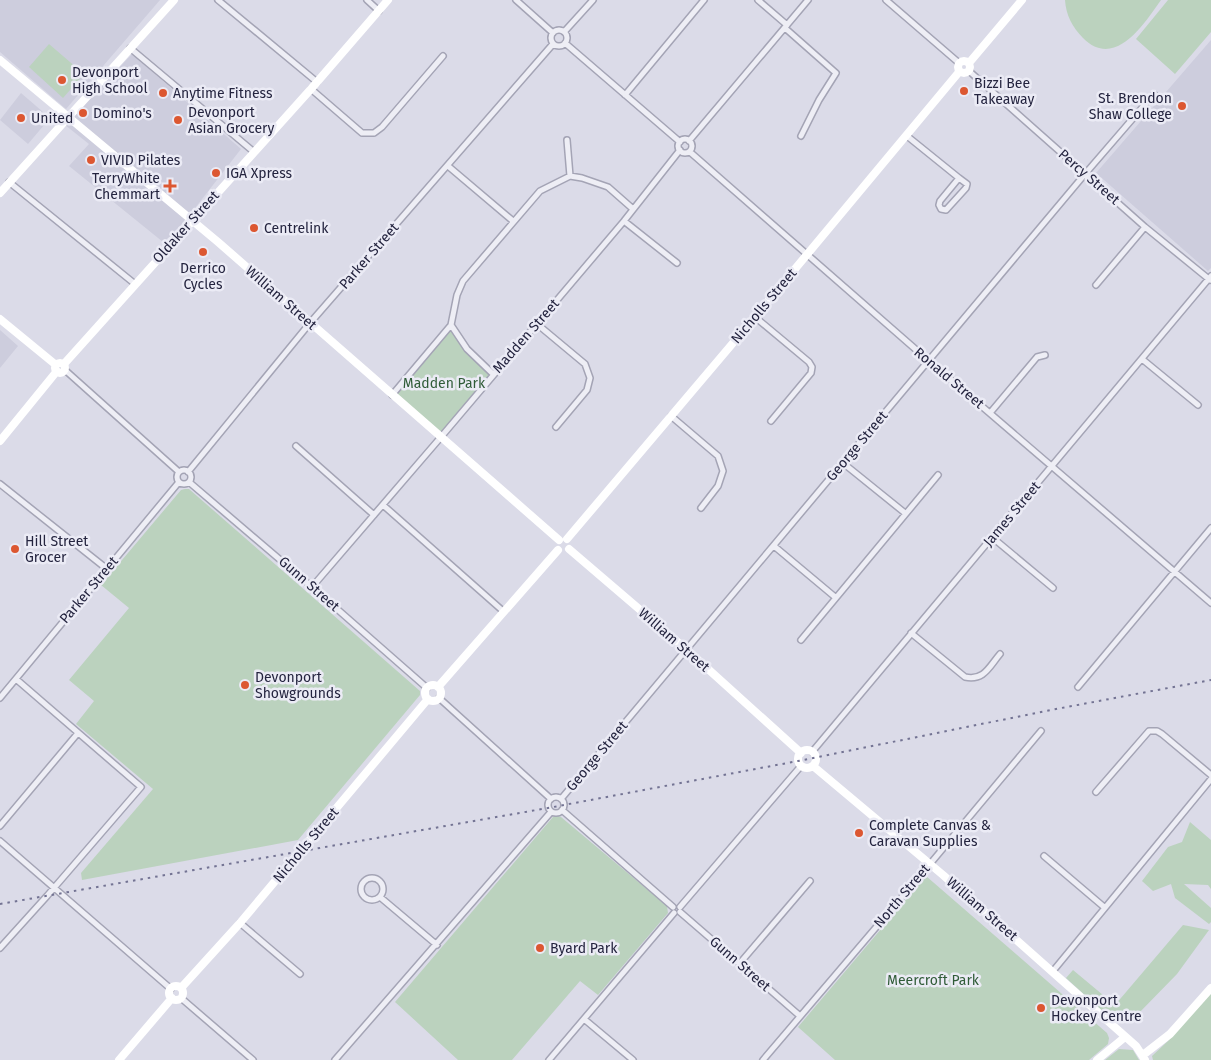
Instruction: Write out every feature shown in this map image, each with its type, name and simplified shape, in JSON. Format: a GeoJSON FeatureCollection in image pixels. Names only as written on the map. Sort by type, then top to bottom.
{"type":"FeatureCollection","features":[{"type":"Feature","properties":{"kind":"street"},"geometry":{"type":"LineString","coordinates":[[0,193],[174,0]]}},
{"type":"Feature","properties":{"kind":"street"},"geometry":{"type":"LineString","coordinates":[[218,0],[317,82]]}},
{"type":"Feature","properties":{"kind":"street"},"geometry":{"type":"LineString","coordinates":[[367,0],[379,10]]}},
{"type":"Feature","properties":{"kind":"street","name":"Oldaker Street"},"geometry":{"type":"LineString","coordinates":[[0,441],[60,368],[311,89],[388,0]]}},
{"type":"Feature","properties":{"kind":"street"},"geometry":{"type":"LineString","coordinates":[[516,0],[553,33]]}},
{"type":"Feature","properties":{"kind":"street"},"geometry":{"type":"LineString","coordinates":[[564,32],[593,0]]}},
{"type":"Feature","properties":{"kind":"street"},"geometry":{"type":"LineString","coordinates":[[625,95],[704,0]]}},
{"type":"Feature","properties":{"kind":"street"},"geometry":{"type":"LineString","coordinates":[[758,0],[836,73],[819,100],[801,136]]}},
{"type":"Feature","properties":{"kind":"street"},"geometry":{"type":"LineString","coordinates":[[689,141],[808,0]]}},
{"type":"Feature","properties":{"kind":"street"},"geometry":{"type":"LineString","coordinates":[[886,0],[959,63],[962,61],[969,67]]}},
{"type":"Feature","properties":{"kind":"street"},"geometry":{"type":"LineString","coordinates":[[959,63],[957,68],[959,72],[965,74],[1022,0]]}},
{"type":"Feature","properties":{"kind":"street"},"geometry":{"type":"LineString","coordinates":[[553,33],[557,31],[564,32]]}},
{"type":"Feature","properties":{"kind":"street"},"geometry":{"type":"LineString","coordinates":[[564,32],[566,36],[565,43]]}},
{"type":"Feature","properties":{"kind":"street"},"geometry":{"type":"LineString","coordinates":[[553,33],[551,37],[553,44],[560,46],[565,43]]}},
{"type":"Feature","properties":{"kind":"street"},"geometry":{"type":"LineString","coordinates":[[565,43],[680,142]]}},
{"type":"Feature","properties":{"kind":"street","name":"Parker Street"},"geometry":{"type":"LineString","coordinates":[[188,472],[310,323],[553,44]]}},
{"type":"Feature","properties":{"kind":"street"},"geometry":{"type":"LineString","coordinates":[[130,48],[254,152]]}},
{"type":"Feature","properties":{"kind":"street"},"geometry":{"type":"LineString","coordinates":[[311,89],[362,133],[374,133],[382,127],[443,56]]}},
{"type":"Feature","properties":{"kind":"street","name":"William Street"},"geometry":{"type":"LineString","coordinates":[[0,60],[192,220],[558,540]]}},
{"type":"Feature","properties":{"kind":"street","name":"Percy Street"},"geometry":{"type":"LineString","coordinates":[[969,67],[1145,227],[1210,279]]}},
{"type":"Feature","properties":{"kind":"street","name":"Nicholls Street"},"geometry":{"type":"LineString","coordinates":[[568,539],[959,72]]}},
{"type":"Feature","properties":{"kind":"street","name":"George Street"},"geometry":{"type":"LineString","coordinates":[[561,799],[1154,94]]}},
{"type":"Feature","properties":{"kind":"street"},"geometry":{"type":"LineString","coordinates":[[907,136],[959,178],[966,184],[966,188],[946,210],[941,208],[940,201],[959,178]]}},
{"type":"Feature","properties":{"kind":"street"},"geometry":{"type":"LineString","coordinates":[[566,140],[570,176]]}},
{"type":"Feature","properties":{"kind":"street"},"geometry":{"type":"LineString","coordinates":[[680,142],[683,140],[689,141]]}},
{"type":"Feature","properties":{"kind":"street"},"geometry":{"type":"LineString","coordinates":[[680,142],[678,146],[684,153],[690,152],[692,145],[689,141]]}},
{"type":"Feature","properties":{"kind":"street","name":"Madden Street"},"geometry":{"type":"LineString","coordinates":[[312,587],[624,221],[680,150]]}},
{"type":"Feature","properties":{"kind":"street","name":"Ronald Street"},"geometry":{"type":"LineString","coordinates":[[690,152],[929,361],[1211,603]]}},
{"type":"Feature","properties":{"kind":"street"},"geometry":{"type":"LineString","coordinates":[[448,166],[513,222]]}},
{"type":"Feature","properties":{"kind":"street"},"geometry":{"type":"LineString","coordinates":[[392,395],[451,325],[457,295],[463,281],[540,191],[570,176],[582,178],[608,187],[633,209]]}},
{"type":"Feature","properties":{"kind":"street"},"geometry":{"type":"LineString","coordinates":[[9,182],[135,284]]}},
{"type":"Feature","properties":{"kind":"street"},"geometry":{"type":"LineString","coordinates":[[624,221],[677,263]]}},
{"type":"Feature","properties":{"kind":"street"},"geometry":{"type":"LineString","coordinates":[[1096,286],[1145,227]]}},
{"type":"Feature","properties":{"kind":"street","name":"James Street"},"geometry":{"type":"LineString","coordinates":[[812,752],[1210,279]]}},
{"type":"Feature","properties":{"kind":"street"},"geometry":{"type":"LineString","coordinates":[[755,317],[812,367],[811,373],[771,421]]}},
{"type":"Feature","properties":{"kind":"street"},"geometry":{"type":"LineString","coordinates":[[0,319],[60,368],[179,472]]}},
{"type":"Feature","properties":{"kind":"street"},"geometry":{"type":"LineString","coordinates":[[537,324],[586,364],[590,378],[587,390],[556,427]]}},
{"type":"Feature","properties":{"kind":"street"},"geometry":{"type":"LineString","coordinates":[[451,325],[467,350],[493,374]]}},
{"type":"Feature","properties":{"kind":"street"},"geometry":{"type":"LineString","coordinates":[[990,413],[1037,357],[1045,355]]}},
{"type":"Feature","properties":{"kind":"street"},"geometry":{"type":"LineString","coordinates":[[1142,359],[1198,405]]}},
{"type":"Feature","properties":{"kind":"street"},"geometry":{"type":"LineString","coordinates":[[671,416],[718,456],[723,471],[718,486],[701,508]]}},
{"type":"Feature","properties":{"kind":"street"},"geometry":{"type":"LineString","coordinates":[[296,446],[374,515]]}},
{"type":"Feature","properties":{"kind":"street"},"geometry":{"type":"LineString","coordinates":[[843,462],[905,513]]}},
{"type":"Feature","properties":{"kind":"street"},"geometry":{"type":"LineString","coordinates":[[183,470],[188,472],[191,476],[189,482],[184,484],[179,482],[177,478],[179,472],[183,470]]}},
{"type":"Feature","properties":{"kind":"street"},"geometry":{"type":"LineString","coordinates":[[801,640],[938,475]]}},
{"type":"Feature","properties":{"kind":"street","name":"Parker Street"},"geometry":{"type":"LineString","coordinates":[[0,698],[179,482]]}},
{"type":"Feature","properties":{"kind":"street","name":"Gunn Street"},"geometry":{"type":"LineString","coordinates":[[189,482],[427,688]]}},
{"type":"Feature","properties":{"kind":"street"},"geometry":{"type":"LineString","coordinates":[[0,484],[107,569]]}},
{"type":"Feature","properties":{"kind":"street"},"geometry":{"type":"LineString","coordinates":[[383,505],[503,611]]}},
{"type":"Feature","properties":{"kind":"street"},"geometry":{"type":"LineString","coordinates":[[1078,687],[1211,528]]}},
{"type":"Feature","properties":{"kind":"street"},"geometry":{"type":"LineString","coordinates":[[992,538],[1053,588]]}},
{"type":"Feature","properties":{"kind":"street"},"geometry":{"type":"LineString","coordinates":[[568,539],[569,549],[564,552],[558,550],[556,544],[558,540],[568,539]]}},
{"type":"Feature","properties":{"kind":"street"},"geometry":{"type":"LineString","coordinates":[[774,546],[836,597]]}},
{"type":"Feature","properties":{"kind":"street","name":"William Street"},"geometry":{"type":"LineString","coordinates":[[569,549],[801,752]]}},
{"type":"Feature","properties":{"kind":"street"},"geometry":{"type":"LineString","coordinates":[[438,687],[558,550]]}},
{"type":"Feature","properties":{"kind":"street"},"geometry":{"type":"LineString","coordinates":[[912,633],[965,677],[979,677],[1000,654]]}},
{"type":"Feature","properties":{"kind":"street"},"geometry":{"type":"LineString","coordinates":[[0,948],[141,787],[16,679]]}},
{"type":"Feature","properties":{"kind":"street"},"geometry":{"type":"LineString","coordinates":[[432,685],[438,687],[441,694],[439,698],[432,701],[428,699],[426,695],[427,688],[432,685]]}},
{"type":"Feature","properties":{"kind":"street"},"geometry":{"type":"LineString","coordinates":[[439,698],[551,798],[561,799],[564,805],[562,810],[557,813],[551,812]]}},
{"type":"Feature","properties":{"kind":"street","name":"Nicholls Street"},"geometry":{"type":"LineString","coordinates":[[181,988],[240,923],[428,699]]}},
{"type":"Feature","properties":{"kind":"street","name":"North Street"},"geometry":{"type":"LineString","coordinates":[[762,1060],[930,864],[1041,730]]}},
{"type":"Feature","properties":{"kind":"street"},"geometry":{"type":"LineString","coordinates":[[1096,792],[1149,731],[1157,731],[1162,734],[1211,775]]}},
{"type":"Feature","properties":{"kind":"street"},"geometry":{"type":"LineString","coordinates":[[0,826],[78,733]]}},
{"type":"Feature","properties":{"kind":"street"},"geometry":{"type":"LineString","coordinates":[[806,750],[812,752],[815,758],[812,766],[807,768],[801,766],[798,758],[801,752],[806,750]]}},
{"type":"Feature","properties":{"kind":"street"},"geometry":{"type":"LineString","coordinates":[[549,1060],[801,766]]}},
{"type":"Feature","properties":{"kind":"street","name":"William Street"},"geometry":{"type":"LineString","coordinates":[[812,766],[930,864],[1052,971],[1125,1037],[1144,1057]]}},
{"type":"Feature","properties":{"kind":"street"},"geometry":{"type":"LineString","coordinates":[[1052,971],[1211,779]]}},
{"type":"Feature","properties":{"kind":"street"},"geometry":{"type":"LineString","coordinates":[[551,798],[547,805],[551,812]]}},
{"type":"Feature","properties":{"kind":"street"},"geometry":{"type":"LineString","coordinates":[[562,810],[673,907],[676,905],[678,911]]}},
{"type":"Feature","properties":{"kind":"street"},"geometry":{"type":"LineString","coordinates":[[335,1060],[551,812]]}},
{"type":"Feature","properties":{"kind":"street"},"geometry":{"type":"LineString","coordinates":[[0,840],[172,989]]}},
{"type":"Feature","properties":{"kind":"street"},"geometry":{"type":"LineString","coordinates":[[1044,856],[1104,908]]}},
{"type":"Feature","properties":{"kind":"street"},"geometry":{"type":"LineString","coordinates":[[369,879],[380,882],[382,889],[380,897],[373,900],[365,898],[361,892],[362,884],[369,879]]}},
{"type":"Feature","properties":{"kind":"street"},"geometry":{"type":"LineString","coordinates":[[740,963],[810,882]]}},
{"type":"Feature","properties":{"kind":"street"},"geometry":{"type":"LineString","coordinates":[[380,897],[437,944]]}},
{"type":"Feature","properties":{"kind":"street","name":"Gunn Street"},"geometry":{"type":"LineString","coordinates":[[678,911],[800,1016]]}},
{"type":"Feature","properties":{"kind":"street"},"geometry":{"type":"LineString","coordinates":[[240,923],[300,974]]}},
{"type":"Feature","properties":{"kind":"street"},"geometry":{"type":"LineString","coordinates":[[172,998],[170,994],[176,986],[181,988],[183,993],[181,998]]}},
{"type":"Feature","properties":{"kind":"street"},"geometry":{"type":"LineString","coordinates":[[1144,1057],[1170,1034],[1211,988]]}},
{"type":"Feature","properties":{"kind":"street"},"geometry":{"type":"LineString","coordinates":[[172,998],[177,1000],[181,998]]}},
{"type":"Feature","properties":{"kind":"street"},"geometry":{"type":"LineString","coordinates":[[119,1060],[172,998]]}},
{"type":"Feature","properties":{"kind":"street"},"geometry":{"type":"LineString","coordinates":[[181,998],[253,1060]]}},
{"type":"Feature","properties":{"kind":"street"},"geometry":{"type":"LineString","coordinates":[[584,1019],[634,1060]]}},
{"type":"Feature","properties":{"kind":"street"},"geometry":{"type":"LineString","coordinates":[[1097,1060],[1125,1037]]}},
{"type":"Feature","properties":{"kind":"shaded area","name":"Devonport High School"},"geometry":{"type":"Polygon","coordinates":[[[0,0],[160,0],[66,109],[0,52],[0,0]]]}},
{"type":"Feature","properties":{"kind":"shaded area","name":"St. Brendon Shaw College"},"geometry":{"type":"Polygon","coordinates":[[[1211,40],[1211,268],[1208,271],[1096,173],[1211,40]]]}},
{"type":"Feature","properties":{"kind":"shaded area"},"geometry":{"type":"Polygon","coordinates":[[[132,54],[241,149],[178,230],[163,242],[69,166],[89,144],[65,125],[132,54]]]}},
{"type":"Feature","properties":{"kind":"shaded area","name":"United"},"geometry":{"type":"Polygon","coordinates":[[[21,93],[50,118],[28,144],[0,120],[21,93]]]}},
{"type":"Feature","properties":{"kind":"shaded area"},"geometry":{"type":"Polygon","coordinates":[[[0,330],[18,346],[0,368],[0,330]]]}},
{"type":"Feature","properties":{"kind":"green space"},"geometry":{"type":"Polygon","coordinates":[[[1065,0],[1161,0],[1146,21],[1128,40],[1106,49],[1095,47],[1079,34],[1068,16],[1065,0]]]}},
{"type":"Feature","properties":{"kind":"green space"},"geometry":{"type":"Polygon","coordinates":[[[1168,0],[1211,0],[1211,32],[1175,74],[1136,39],[1168,0]]]}},
{"type":"Feature","properties":{"kind":"green space"},"geometry":{"type":"Polygon","coordinates":[[[49,44],[84,74],[63,98],[29,67],[49,44]]]}},
{"type":"Feature","properties":{"kind":"green space","name":"Madden Park"},"geometry":{"type":"Polygon","coordinates":[[[451,325],[467,349],[493,374],[441,437],[392,395],[451,325]]]}},
{"type":"Feature","properties":{"kind":"green space","name":"Devonport Showgrounds"},"geometry":{"type":"Polygon","coordinates":[[[189,489],[420,691],[420,695],[298,840],[82,880],[81,873],[153,789],[76,724],[94,701],[69,680],[129,608],[101,585],[181,490],[189,489]]]}},
{"type":"Feature","properties":{"kind":"green space","name":"Byard Park"},"geometry":{"type":"Polygon","coordinates":[[[556,815],[561,817],[667,906],[668,913],[598,995],[580,981],[512,1060],[458,1060],[395,1002],[556,815]]]}},
{"type":"Feature","properties":{"kind":"green space"},"geometry":{"type":"Polygon","coordinates":[[[1190,822],[1211,840],[1211,889],[1208,885],[1184,884],[1211,908],[1211,922],[1209,924],[1175,898],[1171,884],[1153,891],[1142,881],[1168,847],[1182,842],[1190,822]]]}},
{"type":"Feature","properties":{"kind":"green space","name":"Meercroft Park"},"geometry":{"type":"Polygon","coordinates":[[[926,876],[1107,1033],[1109,1038],[1108,1044],[1089,1060],[835,1060],[798,1027],[926,876]]]}},
{"type":"Feature","properties":{"kind":"green space"},"geometry":{"type":"Polygon","coordinates":[[[1183,925],[1209,930],[1177,974],[1138,1014],[1113,1021],[1066,978],[1073,970],[1115,1005],[1183,925]]]}},
{"type":"Feature","properties":{"kind":"green space"},"geometry":{"type":"Polygon","coordinates":[[[1211,992],[1211,1060],[1153,1060],[1152,1056],[1168,1041],[1211,992]]]}},
{"type":"Feature","properties":{"kind":"green space"},"geometry":{"type":"Polygon","coordinates":[[[1119,1049],[1133,1050],[1139,1060],[1105,1060],[1119,1049]]]}},
{"type":"Feature","properties":{"kind":"railway"},"geometry":{"type":"LineString","coordinates":[[0,904],[548,808],[1211,680]]}},
{"type":"Feature","properties":{"kind":"place","name":"Devonport High School"},"geometry":{"type":"Point","coordinates":[62,80]}},
{"type":"Feature","properties":{"kind":"place","name":"Bizzi Bee Takeaway"},"geometry":{"type":"Point","coordinates":[964,91]}},
{"type":"Feature","properties":{"kind":"place","name":"Anytime Fitness"},"geometry":{"type":"Point","coordinates":[163,93]}},
{"type":"Feature","properties":{"kind":"place","name":"St. Brendon Shaw College"},"geometry":{"type":"Point","coordinates":[1182,106]}},
{"type":"Feature","properties":{"kind":"place","name":"Domino's"},"geometry":{"type":"Point","coordinates":[83,113]}},
{"type":"Feature","properties":{"kind":"place","name":"United"},"geometry":{"type":"Point","coordinates":[21,118]}},
{"type":"Feature","properties":{"kind":"place","name":"Devonport Asian Grocery"},"geometry":{"type":"Point","coordinates":[178,120]}},
{"type":"Feature","properties":{"kind":"place","name":"VIVID Pilates"},"geometry":{"type":"Point","coordinates":[91,160]}},
{"type":"Feature","properties":{"kind":"place","name":"IGA Xpress"},"geometry":{"type":"Point","coordinates":[216,173]}},
{"type":"Feature","properties":{"kind":"place","name":"TerryWhite Chemmart"},"geometry":{"type":"Point","coordinates":[170,186]}},
{"type":"Feature","properties":{"kind":"place","name":"Centrelink"},"geometry":{"type":"Point","coordinates":[254,228]}},
{"type":"Feature","properties":{"kind":"place","name":"Derrico Cycles"},"geometry":{"type":"Point","coordinates":[203,252]}},
{"type":"Feature","properties":{"kind":"place","name":"Hill Street Grocer"},"geometry":{"type":"Point","coordinates":[15,549]}},
{"type":"Feature","properties":{"kind":"place","name":"Devonport Showgrounds"},"geometry":{"type":"Point","coordinates":[245,685]}},
{"type":"Feature","properties":{"kind":"place","name":"Complete Canvas & Caravan Supplies"},"geometry":{"type":"Point","coordinates":[859,833]}},
{"type":"Feature","properties":{"kind":"place","name":"Byard Park"},"geometry":{"type":"Point","coordinates":[540,948]}},
{"type":"Feature","properties":{"kind":"place","name":"Devonport Hockey Centre"},"geometry":{"type":"Point","coordinates":[1041,1008]}}]}
